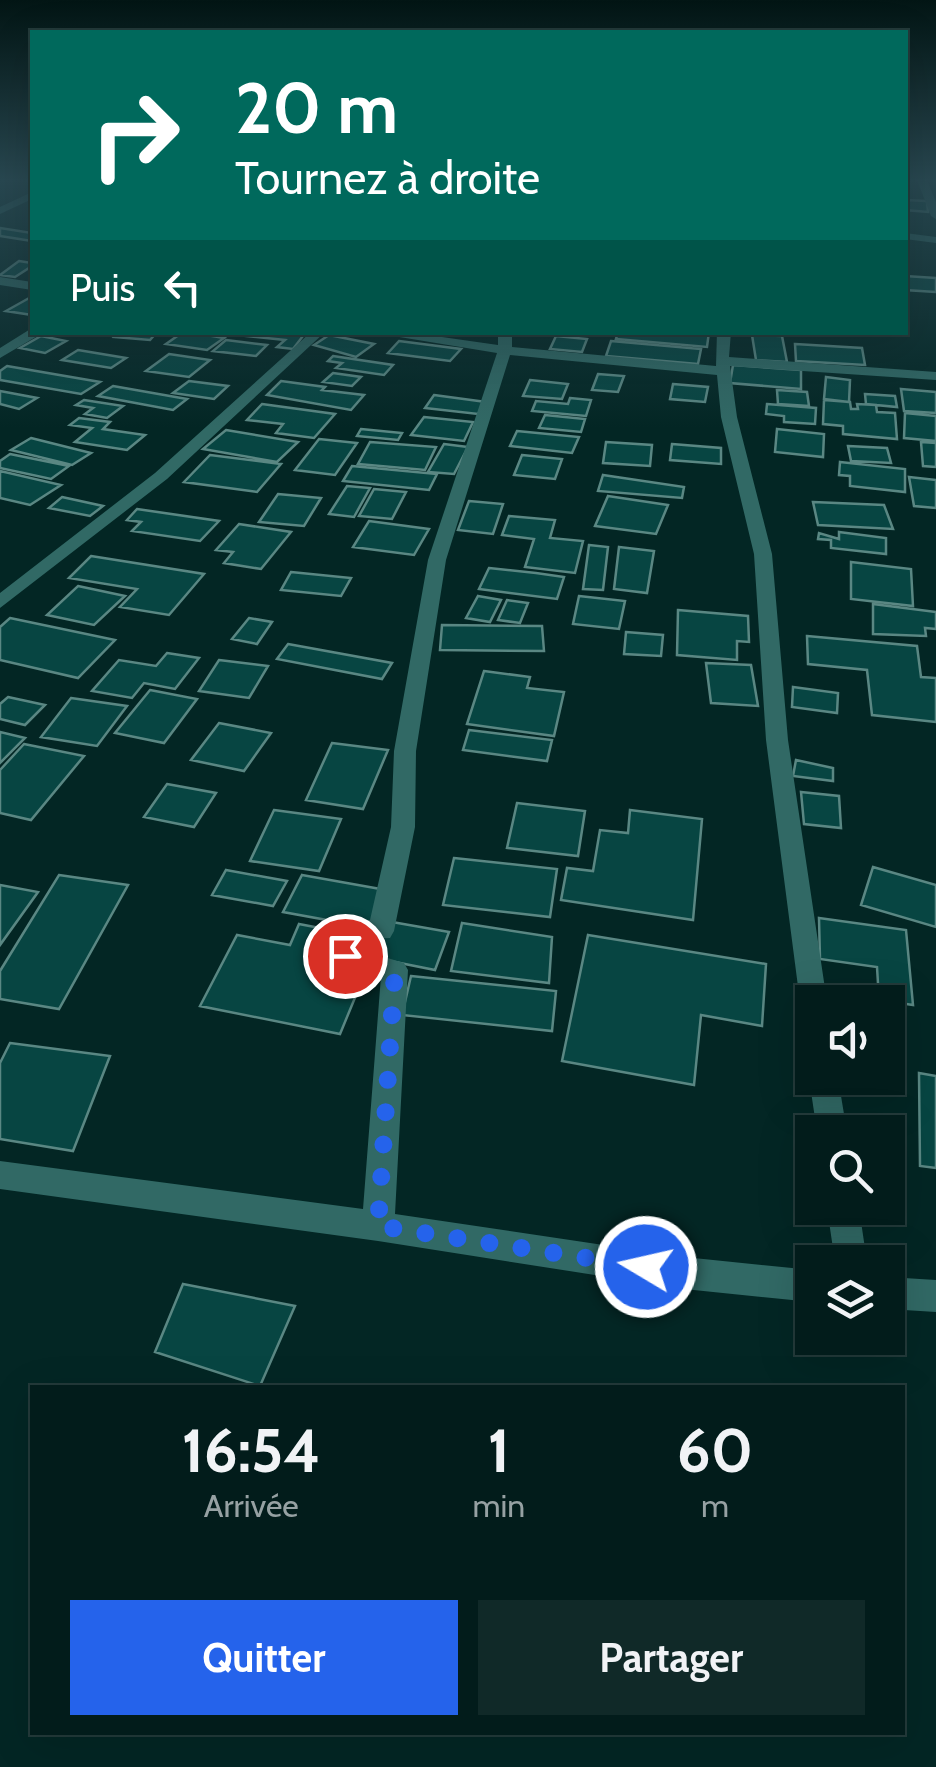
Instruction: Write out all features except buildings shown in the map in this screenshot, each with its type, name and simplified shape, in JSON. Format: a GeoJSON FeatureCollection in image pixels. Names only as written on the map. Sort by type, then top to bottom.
{"type":"FeatureCollection","features":[{"type":"Feature","properties":{"kind":"street"},"geometry":{"type":"LineString","coordinates":[[0,280],[30,286]]}},
{"type":"Feature","properties":{"kind":"street"},"geometry":{"type":"LineString","coordinates":[[0,354],[30,335]]}},
{"type":"Feature","properties":{"kind":"street"},"geometry":{"type":"LineString","coordinates":[[0,602],[161,476],[316,335]]}},
{"type":"Feature","properties":{"kind":"street"},"geometry":{"type":"LineString","coordinates":[[418,335],[505,341],[564,359],[936,376]]}},
{"type":"Feature","properties":{"kind":"street"},"geometry":{"type":"LineString","coordinates":[[724,335],[730,417],[763,554],[777,740],[812,985]]}},
{"type":"Feature","properties":{"kind":"street"},"geometry":{"type":"LineString","coordinates":[[378,1226],[395,970],[345,956],[357,928],[382,931],[403,827],[405,752],[438,560],[505,341]]}},
{"type":"Feature","properties":{"kind":"street"},"geometry":{"type":"LineString","coordinates":[[0,1175],[378,1226],[684,1273],[795,1284]]}},
{"type":"Feature","properties":{"kind":"street"},"geometry":{"type":"LineString","coordinates":[[905,1294],[936,1296]]}},
{"type":"Feature","properties":{"kind":"route"},"geometry":{"type":"LineString","coordinates":[[345,956],[395,970],[378,1226],[646,1267]]}}]}
